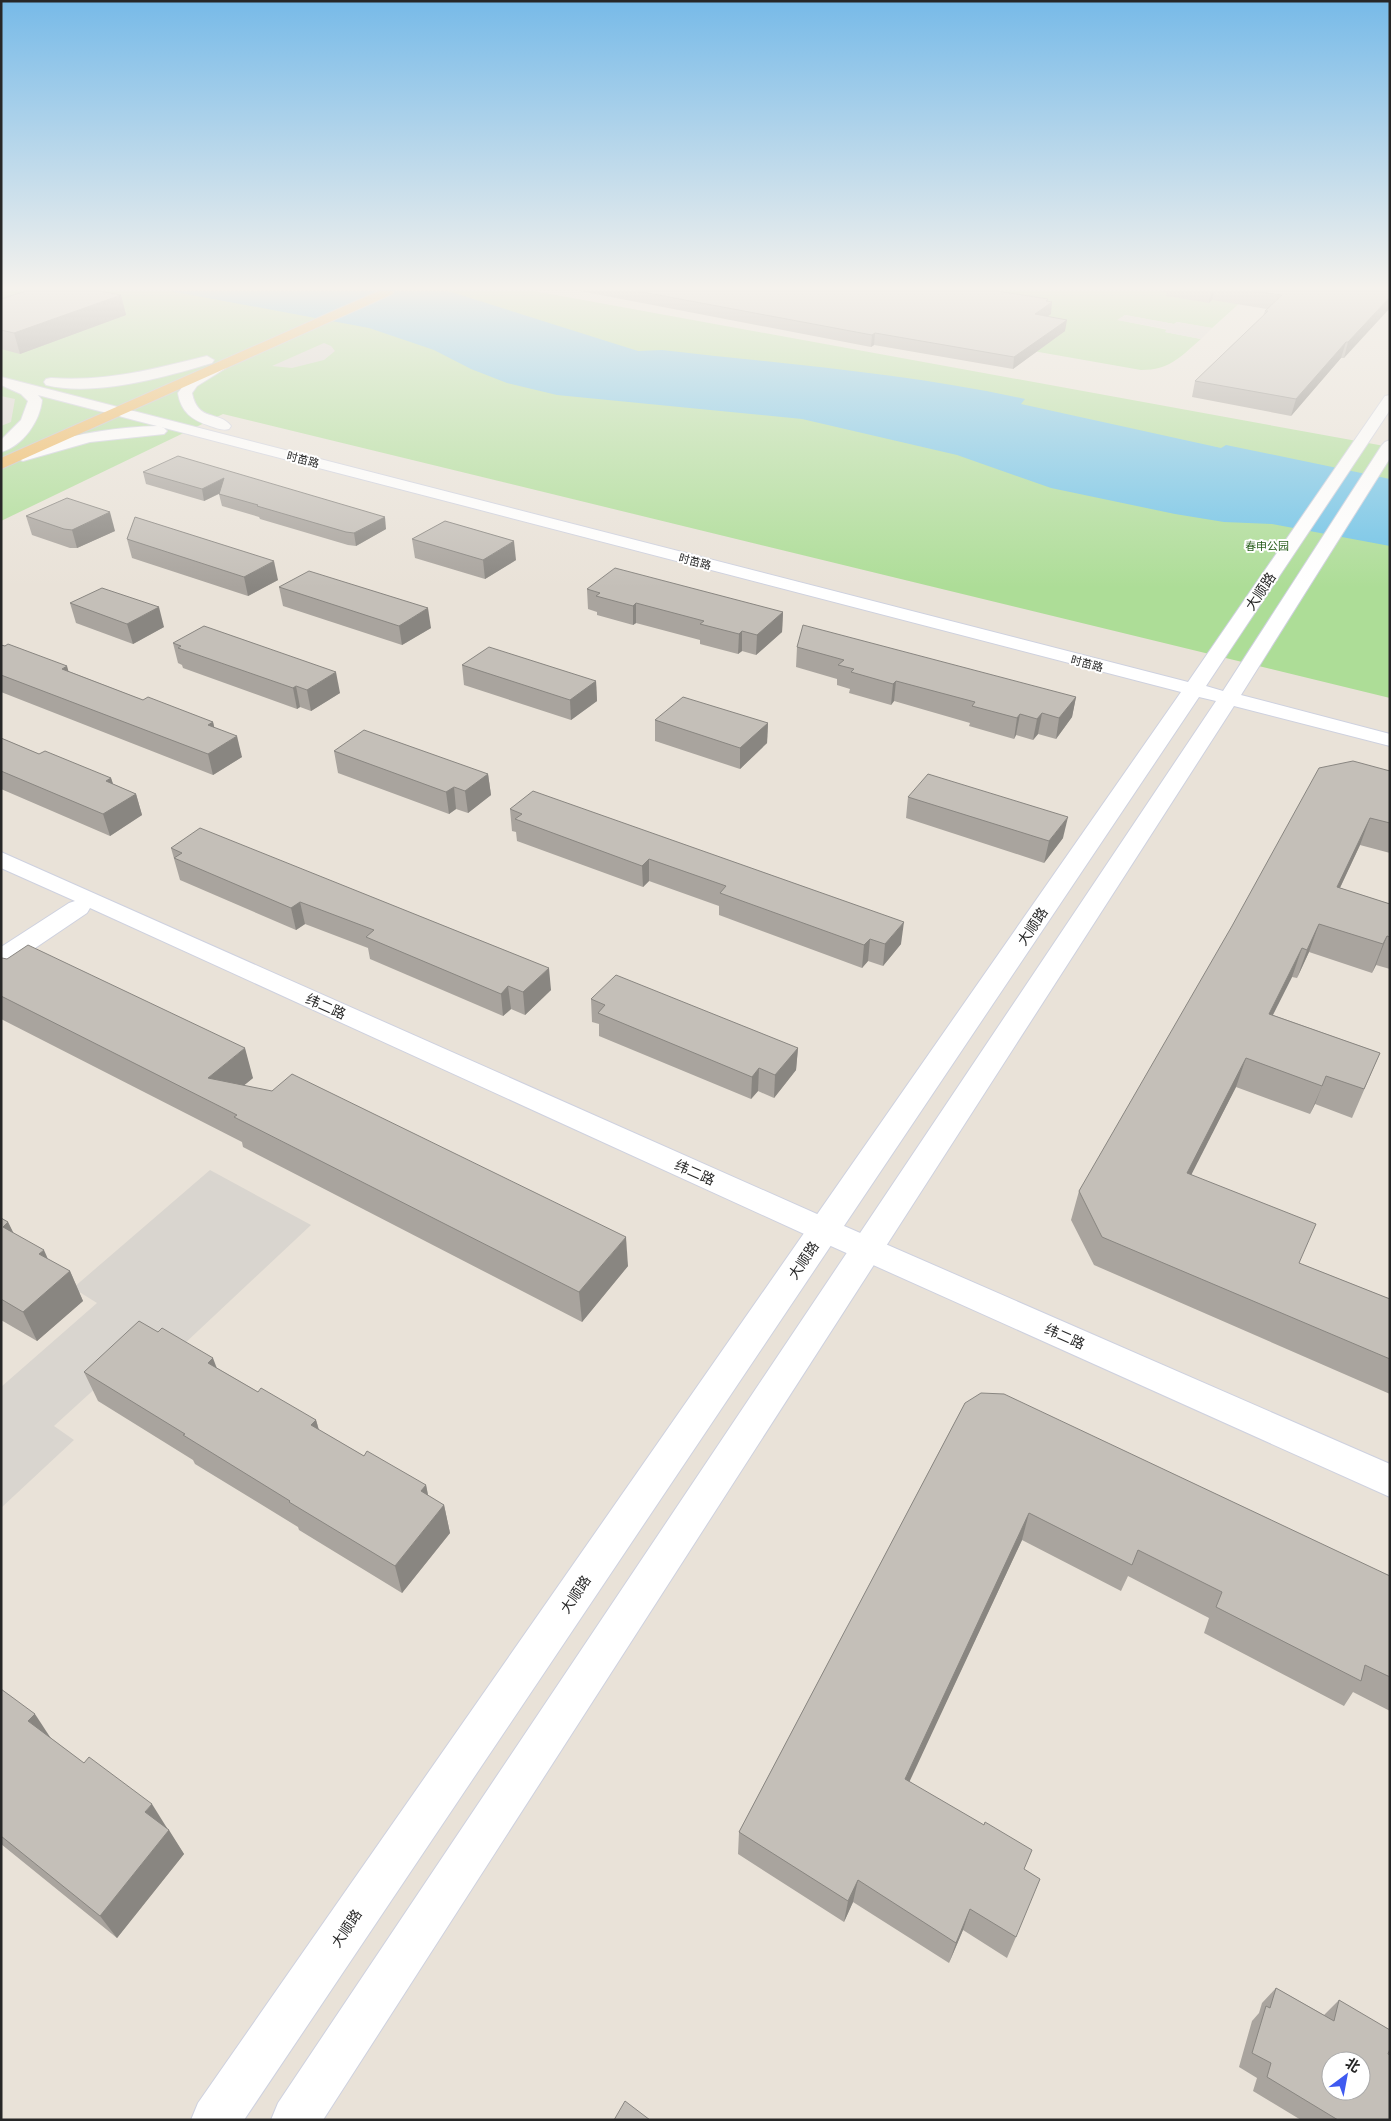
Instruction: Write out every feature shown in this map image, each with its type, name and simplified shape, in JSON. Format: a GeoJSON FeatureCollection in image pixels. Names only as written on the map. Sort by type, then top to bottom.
{"type":"FeatureCollection","features":[{"type":"Feature","properties":{"kind":"highway"},"geometry":{"type":"LineString","coordinates":[[4,458],[149,390]]}},
{"type":"Feature","properties":{"kind":"highway"},"geometry":{"type":"LineString","coordinates":[[118,406],[159,390]]}},
{"type":"Feature","properties":{"kind":"street"},"geometry":{"type":"LineString","coordinates":[[1,446],[21,431],[34,412],[35,400],[24,390]]}},
{"type":"Feature","properties":{"kind":"street","name":"时苗路"},"geometry":{"type":"LineString","coordinates":[[51,390],[1241,690]]}},
{"type":"Feature","properties":{"kind":"street","name":"时苗路"},"geometry":{"type":"LineString","coordinates":[[66,390],[118,406]]}},
{"type":"Feature","properties":{"kind":"street"},"geometry":{"type":"LineString","coordinates":[[187,390],[185,393],[186,404],[197,416],[227,434]]}},
{"type":"Feature","properties":{"kind":"street","name":"大顺路"},"geometry":{"type":"LineString","coordinates":[[215,2120],[824,1230],[1194,671],[1390,399]]}},
{"type":"Feature","properties":{"kind":"street"},"geometry":{"type":"LineString","coordinates":[[4,458],[90,436],[132,430],[227,434]]}},
{"type":"Feature","properties":{"kind":"street","name":"时苗路"},"geometry":{"type":"LineString","coordinates":[[227,434],[1088,645]]}},
{"type":"Feature","properties":{"kind":"street"},"geometry":{"type":"LineString","coordinates":[[295,2120],[866,1248],[1241,690],[1328,542],[1390,445]]}},
{"type":"Feature","properties":{"kind":"street","name":"时苗路"},"geometry":{"type":"LineString","coordinates":[[1194,671],[1241,690],[1390,740]]}},
{"type":"Feature","properties":{"kind":"street","name":"纬二路"},"geometry":{"type":"LineString","coordinates":[[1,859],[824,1230],[1390,1481]]}},
{"type":"Feature","properties":{"kind":"street"},"geometry":{"type":"LineString","coordinates":[[1,959],[78,908]]}},
{"type":"Feature","properties":{"kind":"green space","name":"春申公园"},"geometry":{"type":"Polygon","coordinates":[[[1,390],[1077,390],[1390,447],[1390,698],[223,414],[1,521],[1,390]]]}},
{"type":"Feature","properties":{"kind":"shaded area"},"geometry":{"type":"Polygon","coordinates":[[[1,396],[15,399],[11,422],[1,426],[1,396]]]}},
{"type":"Feature","properties":{"kind":"shaded area"},"geometry":{"type":"Polygon","coordinates":[[[210,1170],[311,1225],[182,1346],[157,1332],[54,1426],[74,1440],[1,1508],[1,1387],[97,1303],[73,1288],[210,1170]]]}},
{"type":"Feature","properties":{"kind":"water"},"geometry":{"type":"Polygon","coordinates":[[[536,390],[980,390],[1025,399],[1021,404],[1221,448],[1226,445],[1390,479],[1390,546],[1272,524],[1224,522],[1175,514],[1051,488],[957,455],[802,419],[557,395],[536,390]]]}},
{"type":"Feature","properties":{"kind":"building"},"geometry":{"type":"Polygon","coordinates":[[[1245,390],[1304,390],[1296,399],[1245,390]]]}},
{"type":"Feature","properties":{"kind":"building"},"geometry":{"type":"Polygon","coordinates":[[[178,456],[385,517],[354,533],[346,532],[219,494],[224,478],[202,489],[143,472],[178,456]]]}},
{"type":"Feature","properties":{"kind":"building"},"geometry":{"type":"Polygon","coordinates":[[[67,498],[110,512],[72,530],[26,516],[67,498]]]}},
{"type":"Feature","properties":{"kind":"building"},"geometry":{"type":"Polygon","coordinates":[[[135,517],[274,561],[244,577],[127,539],[135,517]]]}},
{"type":"Feature","properties":{"kind":"building"},"geometry":{"type":"Polygon","coordinates":[[[445,521],[514,541],[483,560],[412,539],[445,521]]]}},
{"type":"Feature","properties":{"kind":"building"},"geometry":{"type":"Polygon","coordinates":[[[615,568],[783,612],[757,635],[742,631],[739,634],[700,624],[704,621],[636,603],[633,606],[596,596],[600,593],[587,589],[615,568]]]}},
{"type":"Feature","properties":{"kind":"building"},"geometry":{"type":"Polygon","coordinates":[[[309,571],[428,608],[399,626],[279,587],[309,571]]]}},
{"type":"Feature","properties":{"kind":"building"},"geometry":{"type":"Polygon","coordinates":[[[102,588],[159,607],[127,624],[70,603],[102,588]]]}},
{"type":"Feature","properties":{"kind":"building"},"geometry":{"type":"Polygon","coordinates":[[[803,625],[1076,697],[1059,718],[1042,713],[1037,719],[1020,714],[1017,718],[972,706],[975,702],[896,681],[893,684],[851,672],[854,669],[838,665],[844,660],[797,647],[803,625]]]}},
{"type":"Feature","properties":{"kind":"building"},"geometry":{"type":"Polygon","coordinates":[[[204,626],[336,672],[307,690],[296,686],[293,688],[178,648],[181,646],[173,643],[204,626]]]}},
{"type":"Feature","properties":{"kind":"building"},"geometry":{"type":"Polygon","coordinates":[[[8,644],[67,666],[62,669],[143,700],[148,697],[213,722],[208,725],[237,736],[208,754],[1,675],[1,645],[5,646],[8,644]]]}},
{"type":"Feature","properties":{"kind":"building"},"geometry":{"type":"Polygon","coordinates":[[[489,647],[596,681],[570,700],[462,665],[489,647]]]}},
{"type":"Feature","properties":{"kind":"building"},"geometry":{"type":"Polygon","coordinates":[[[683,697],[768,723],[740,748],[655,720],[683,697]]]}},
{"type":"Feature","properties":{"kind":"building"},"geometry":{"type":"Polygon","coordinates":[[[364,730],[488,774],[465,791],[454,787],[446,792],[334,751],[364,730]]]}},
{"type":"Feature","properties":{"kind":"building"},"geometry":{"type":"Polygon","coordinates":[[[1,738],[39,754],[45,751],[111,778],[106,781],[136,794],[103,814],[1,771],[1,738]]]}},
{"type":"Feature","properties":{"kind":"building"},"geometry":{"type":"Polygon","coordinates":[[[1353,761],[1390,771],[1390,823],[1370,818],[1337,887],[1390,904],[1390,937],[1387,936],[1383,944],[1319,924],[1307,950],[1302,948],[1269,1014],[1380,1053],[1364,1089],[1326,1076],[1322,1086],[1246,1058],[1187,1173],[1316,1224],[1299,1263],[1390,1299],[1390,1359],[1102,1237],[1079,1191],[1232,926],[1319,768],[1353,761]]]}},
{"type":"Feature","properties":{"kind":"building"},"geometry":{"type":"Polygon","coordinates":[[[928,774],[1068,817],[1049,841],[908,797],[928,774]]]}},
{"type":"Feature","properties":{"kind":"building"},"geometry":{"type":"Polygon","coordinates":[[[533,791],[904,922],[885,944],[870,939],[864,945],[720,893],[726,886],[649,859],[642,866],[515,819],[522,814],[510,809],[533,791]]]}},
{"type":"Feature","properties":{"kind":"building"},"geometry":{"type":"Polygon","coordinates":[[[200,828],[549,968],[523,992],[508,986],[501,994],[366,937],[374,930],[300,902],[291,908],[174,858],[182,853],[171,848],[200,828]]]}},
{"type":"Feature","properties":{"kind":"building"},"geometry":{"type":"Polygon","coordinates":[[[28,945],[245,1048],[208,1078],[272,1091],[292,1074],[626,1237],[579,1292],[234,1117],[237,1115],[1,996],[1,958],[7,959],[28,945]]]}},
{"type":"Feature","properties":{"kind":"building"},"geometry":{"type":"Polygon","coordinates":[[[616,975],[798,1048],[775,1075],[759,1068],[752,1077],[598,1013],[605,1005],[591,999],[616,975]]]}},
{"type":"Feature","properties":{"kind":"building"},"geometry":{"type":"Polygon","coordinates":[[[1,1218],[8,1222],[3,1227],[44,1250],[39,1254],[70,1271],[23,1312],[1,1299],[1,1218]]]}},
{"type":"Feature","properties":{"kind":"building"},"geometry":{"type":"Polygon","coordinates":[[[139,1321],[158,1332],[162,1328],[213,1358],[208,1363],[258,1392],[261,1388],[316,1420],[311,1425],[364,1456],[367,1451],[426,1485],[421,1491],[444,1505],[395,1566],[289,1502],[183,1435],[185,1434],[84,1372],[139,1321]]]}},
{"type":"Feature","properties":{"kind":"building"},"geometry":{"type":"Polygon","coordinates":[[[981,1393],[1004,1394],[1390,1576],[1390,1677],[1365,1665],[1361,1681],[1216,1607],[1222,1592],[1138,1550],[1132,1565],[1029,1513],[905,1779],[984,1825],[985,1822],[1032,1850],[1024,1869],[1040,1879],[1016,1937],[970,1909],[956,1943],[858,1880],[848,1901],[739,1832],[965,1403],[981,1393]]]}},
{"type":"Feature","properties":{"kind":"building"},"geometry":{"type":"Polygon","coordinates":[[[1,1689],[35,1714],[28,1721],[84,1763],[89,1757],[152,1804],[145,1812],[169,1830],[100,1916],[1,1836],[1,1689]]]}},
{"type":"Feature","properties":{"kind":"building"},"geometry":{"type":"Polygon","coordinates":[[[1276,1988],[1334,2021],[1339,2000],[1390,2030],[1390,2049],[1388,2054],[1390,2055],[1390,2120],[1338,2120],[1267,2077],[1271,2063],[1252,2053],[1266,2006],[1270,2008],[1276,1988]]]}},
{"type":"Feature","properties":{"kind":"building"},"geometry":{"type":"Polygon","coordinates":[[[625,2101],[650,2120],[614,2120],[625,2101]]]}}]}
